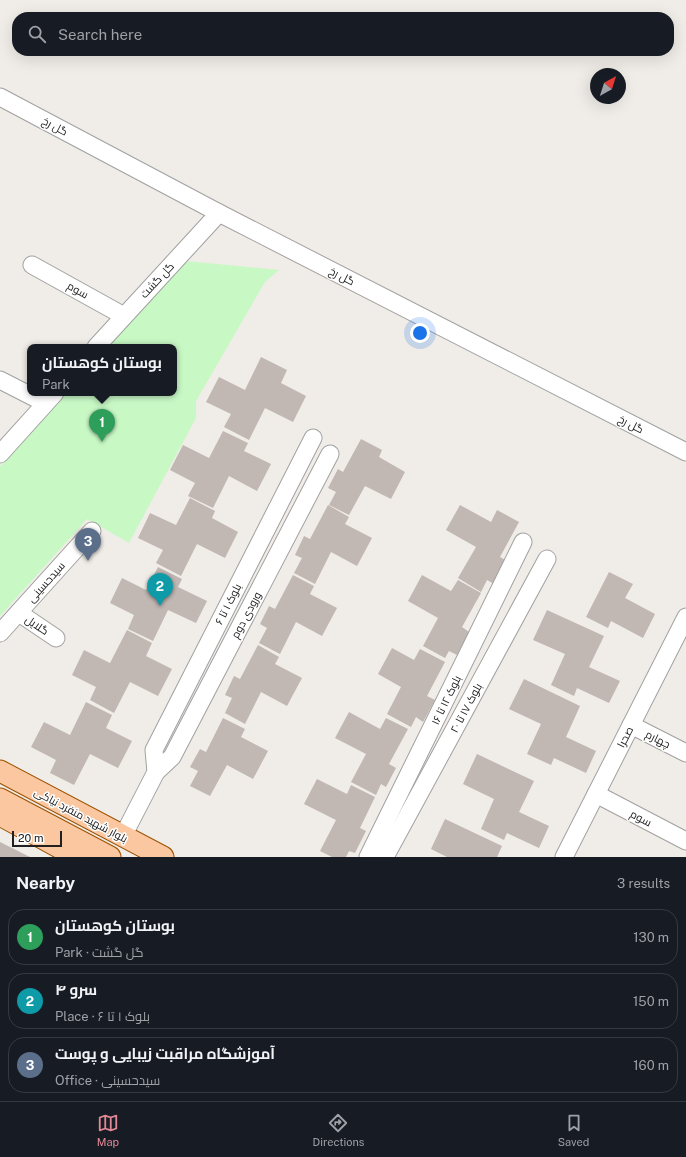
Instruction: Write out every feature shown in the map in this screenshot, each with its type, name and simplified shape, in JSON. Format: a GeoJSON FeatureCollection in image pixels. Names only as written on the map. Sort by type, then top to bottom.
{"type":"FeatureCollection","features":[{"type":"Feature","properties":{"kind":"main road","name":"بلوار شهید منفرد نیاکی"},"geometry":{"type":"LineString","coordinates":[[0,772],[163,857]]}},
{"type":"Feature","properties":{"kind":"main road"},"geometry":{"type":"LineString","coordinates":[[0,799],[110,857]]}},
{"type":"Feature","properties":{"kind":"main road"},"geometry":{"type":"LineString","coordinates":[[0,815],[77,857]]}},
{"type":"Feature","properties":{"kind":"street","name":"گل رخ"},"geometry":{"type":"LineString","coordinates":[[0,97],[219,214],[686,452]]}},
{"type":"Feature","properties":{"kind":"street","name":"گل گشت"},"geometry":{"type":"LineString","coordinates":[[99,344],[219,214]]}},
{"type":"Feature","properties":{"kind":"street","name":"سوم"},"geometry":{"type":"LineString","coordinates":[[32,265],[124,316]]}},
{"type":"Feature","properties":{"kind":"street"},"geometry":{"type":"LineString","coordinates":[[0,380],[27,390]]}},
{"type":"Feature","properties":{"kind":"street"},"geometry":{"type":"LineString","coordinates":[[0,454],[50,398]]}},
{"type":"Feature","properties":{"kind":"street","name":"بلوک ۱ تا ۶"},"geometry":{"type":"LineString","coordinates":[[156,772],[154,750],[313,438]]}},
{"type":"Feature","properties":{"kind":"street","name":"ورودی دوم"},"geometry":{"type":"LineString","coordinates":[[156,772],[172,757],[330,454]]}},
{"type":"Feature","properties":{"kind":"street","name":"سیدحسینی"},"geometry":{"type":"LineString","coordinates":[[0,633],[92,531]]}},
{"type":"Feature","properties":{"kind":"street","name":"بلوک ۱۲ تا ۱۶"},"geometry":{"type":"LineString","coordinates":[[368,857],[523,542]]}},
{"type":"Feature","properties":{"kind":"street","name":"بلوک ۱۷ تا ۲۰"},"geometry":{"type":"LineString","coordinates":[[385,857],[547,559]]}},
{"type":"Feature","properties":{"kind":"street","name":"گلایل"},"geometry":{"type":"LineString","coordinates":[[19,613],[56,638]]}},
{"type":"Feature","properties":{"kind":"street","name":"صحرا"},"geometry":{"type":"LineString","coordinates":[[564,857],[686,617]]}},
{"type":"Feature","properties":{"kind":"street","name":"چهارم"},"geometry":{"type":"LineString","coordinates":[[631,725],[686,753]]}},
{"type":"Feature","properties":{"kind":"street"},"geometry":{"type":"LineString","coordinates":[[122,836],[156,772]]}},
{"type":"Feature","properties":{"kind":"street","name":"سوم"},"geometry":{"type":"LineString","coordinates":[[596,794],[686,841]]}},
{"type":"Feature","properties":{"kind":"green space"},"geometry":{"type":"Polygon","coordinates":[[[186,261],[279,270],[265,282],[196,401],[196,418],[129,543],[87,519],[0,616],[0,466],[63,396],[177,396],[177,344],[111,344],[186,261]]]}},
{"type":"Feature","properties":{"kind":"building"},"geometry":{"type":"Polygon","coordinates":[[[261,357],[287,370],[281,383],[306,396],[293,422],[265,408],[249,440],[224,427],[231,414],[206,402],[219,377],[245,390],[261,357]]]}},
{"type":"Feature","properties":{"kind":"building"},"geometry":{"type":"Polygon","coordinates":[[[223,431],[248,443],[244,451],[271,464],[257,491],[229,476],[213,508],[188,496],[195,483],[170,470],[183,445],[209,458],[223,431]]]}},
{"type":"Feature","properties":{"kind":"building"},"geometry":{"type":"Polygon","coordinates":[[[361,439],[382,450],[379,457],[405,472],[391,499],[365,486],[349,515],[329,505],[336,492],[328,488],[338,469],[343,472],[361,439]]]}},
{"type":"Feature","properties":{"kind":"building"},"geometry":{"type":"Polygon","coordinates":[[[190,498],[215,511],[212,518],[238,532],[225,558],[197,544],[181,576],[156,563],[163,550],[138,538],[150,513],[176,525],[190,498]]]}},
{"type":"Feature","properties":{"kind":"building"},"geometry":{"type":"Polygon","coordinates":[[[328,505],[349,517],[345,524],[372,538],[357,566],[331,552],[315,584],[294,573],[302,558],[295,555],[304,536],[310,539],[328,505]]]}},
{"type":"Feature","properties":{"kind":"building"},"geometry":{"type":"Polygon","coordinates":[[[460,505],[491,522],[497,510],[519,522],[500,557],[507,561],[494,584],[487,580],[481,592],[458,578],[476,547],[446,530],[460,505]]]}},
{"type":"Feature","properties":{"kind":"building"},"geometry":{"type":"Polygon","coordinates":[[[158,567],[182,579],[178,587],[207,601],[196,623],[168,610],[153,641],[128,629],[134,615],[110,603],[122,578],[146,590],[158,567]]]}},
{"type":"Feature","properties":{"kind":"building"},"geometry":{"type":"Polygon","coordinates":[[[609,572],[633,584],[625,598],[655,614],[643,638],[611,621],[608,628],[586,617],[609,572]]]}},
{"type":"Feature","properties":{"kind":"building"},"geometry":{"type":"Polygon","coordinates":[[[293,575],[314,586],[310,594],[337,608],[322,636],[296,622],[280,654],[259,643],[267,628],[260,624],[269,606],[275,609],[293,575]]]}},
{"type":"Feature","properties":{"kind":"building"},"geometry":{"type":"Polygon","coordinates":[[[422,575],[451,591],[458,580],[481,593],[462,627],[469,632],[457,655],[449,651],[445,658],[423,646],[438,618],[408,601],[422,575]]]}},
{"type":"Feature","properties":{"kind":"building"},"geometry":{"type":"Polygon","coordinates":[[[547,610],[604,636],[589,667],[620,681],[609,703],[577,688],[574,696],[551,685],[565,654],[533,640],[547,610]]]}},
{"type":"Feature","properties":{"kind":"building"},"geometry":{"type":"Polygon","coordinates":[[[127,630],[152,643],[146,656],[172,669],[158,696],[130,682],[114,713],[90,700],[96,687],[72,675],[84,650],[110,663],[127,630]]]}},
{"type":"Feature","properties":{"kind":"building"},"geometry":{"type":"Polygon","coordinates":[[[258,645],[279,657],[275,664],[302,678],[287,706],[261,692],[245,724],[225,713],[232,698],[225,695],[234,676],[240,679],[258,645]]]}},
{"type":"Feature","properties":{"kind":"building"},"geometry":{"type":"Polygon","coordinates":[[[392,648],[414,660],[420,649],[445,662],[427,696],[435,700],[423,722],[416,717],[411,727],[387,714],[401,687],[378,674],[392,648]]]}},
{"type":"Feature","properties":{"kind":"building"},"geometry":{"type":"Polygon","coordinates":[[[524,679],[580,706],[566,737],[596,751],[586,773],[554,758],[551,765],[527,754],[541,724],[509,709],[524,679]]]}},
{"type":"Feature","properties":{"kind":"building"},"geometry":{"type":"Polygon","coordinates":[[[86,702],[112,715],[106,728],[132,741],[118,768],[90,754],[74,785],[50,773],[56,760],[31,747],[44,722],[70,735],[86,702]]]}},
{"type":"Feature","properties":{"kind":"building"},"geometry":{"type":"Polygon","coordinates":[[[349,712],[380,729],[386,718],[408,729],[389,764],[396,768],[386,787],[381,784],[376,795],[351,782],[366,754],[335,738],[349,712]]]}},
{"type":"Feature","properties":{"kind":"building"},"geometry":{"type":"Polygon","coordinates":[[[223,718],[245,729],[241,737],[268,751],[253,779],[227,765],[210,796],[190,786],[198,771],[190,767],[200,749],[206,752],[223,718]]]}},
{"type":"Feature","properties":{"kind":"building"},"geometry":{"type":"Polygon","coordinates":[[[477,754],[534,781],[519,812],[549,826],[539,848],[507,833],[504,840],[481,829],[494,799],[463,784],[477,754]]]}},
{"type":"Feature","properties":{"kind":"building"},"geometry":{"type":"Polygon","coordinates":[[[317,779],[347,794],[351,785],[375,797],[360,828],[366,831],[355,853],[349,851],[346,857],[332,857],[320,851],[336,820],[304,804],[317,779]]]}},
{"type":"Feature","properties":{"kind":"building"},"geometry":{"type":"Polygon","coordinates":[[[445,819],[502,846],[497,857],[447,857],[431,849],[445,819]]]}},
{"type":"Feature","properties":{"kind":"building"},"geometry":{"type":"Polygon","coordinates":[[[0,842],[30,857],[0,857],[0,842]]]}},
{"type":"Feature","properties":{"kind":"place","name":"بوستان کوهستان"},"geometry":{"type":"Point","coordinates":[102,442]}},
{"type":"Feature","properties":{"kind":"place","name":"آموزشگاه مراقبت زیبایی و پوست"},"geometry":{"type":"Point","coordinates":[88,561]}},
{"type":"Feature","properties":{"kind":"place","name":"سرو ۴"},"geometry":{"type":"Point","coordinates":[160,606]}}]}
